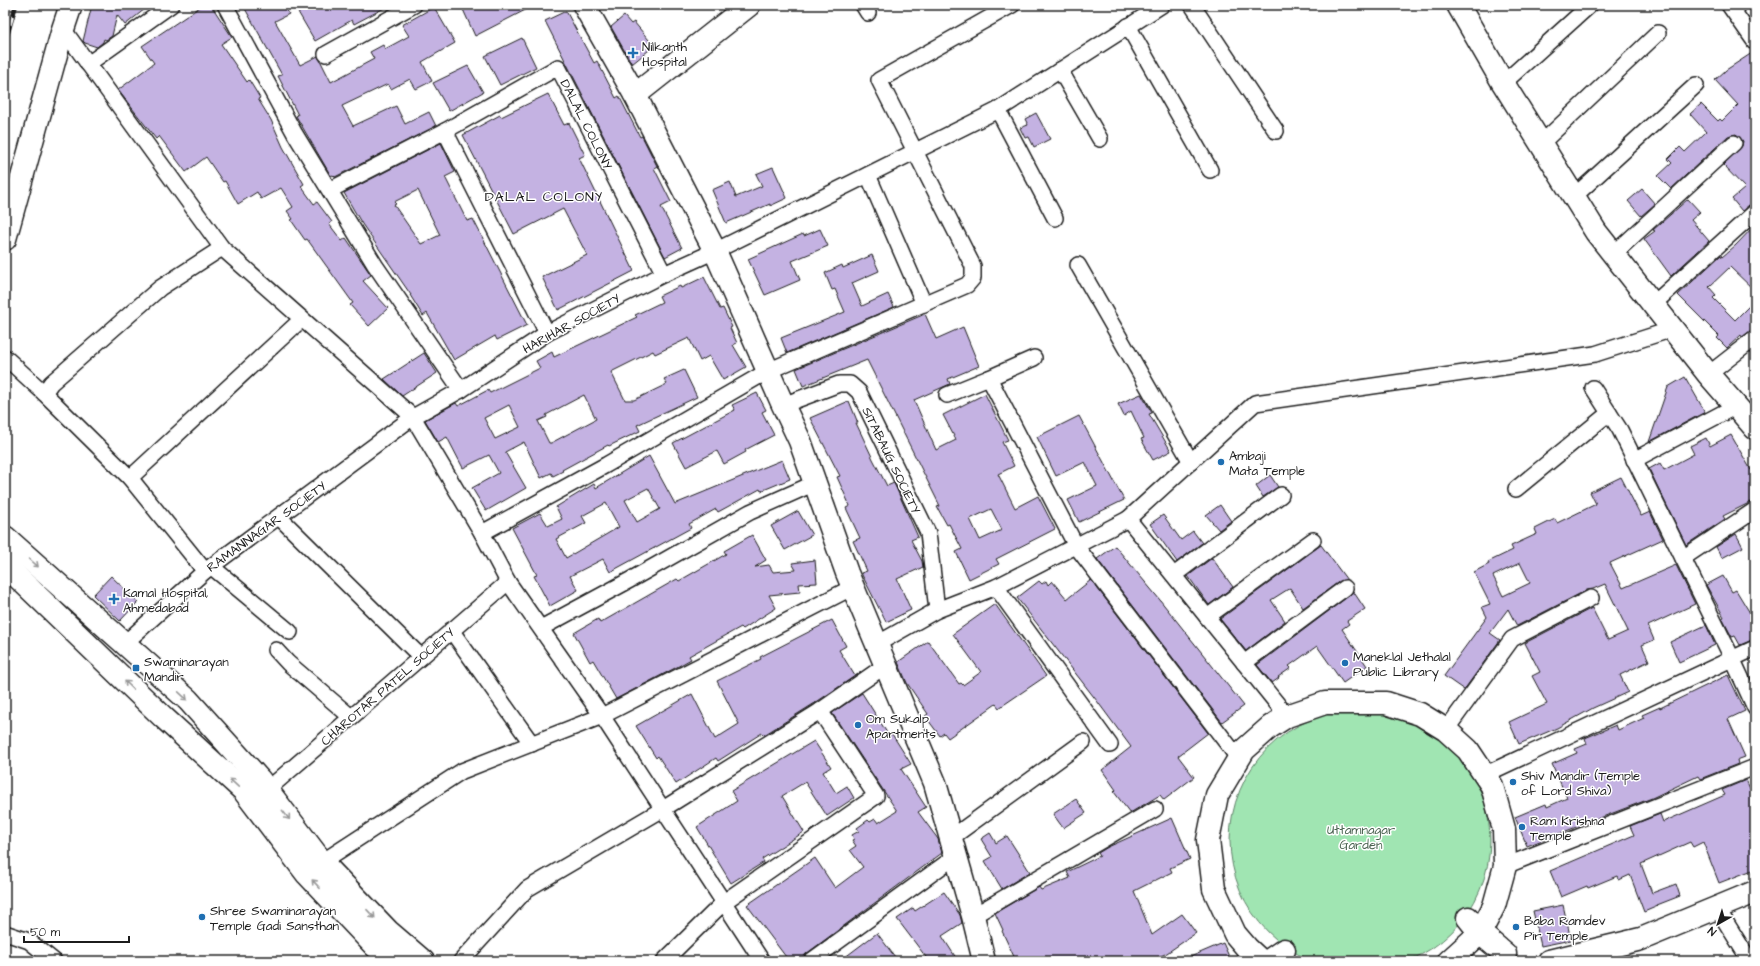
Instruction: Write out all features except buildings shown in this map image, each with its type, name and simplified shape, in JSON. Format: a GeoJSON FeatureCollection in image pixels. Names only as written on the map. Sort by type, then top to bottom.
{"type":"FeatureCollection","features":[{"type":"Feature","properties":{"kind":"street"},"geometry":{"type":"LineString","coordinates":[[5,239],[71,5]]}},
{"type":"Feature","properties":{"kind":"street"},"geometry":{"type":"LineString","coordinates":[[88,64],[171,5]]}},
{"type":"Feature","properties":{"kind":"street"},"geometry":{"type":"LineString","coordinates":[[225,5],[295,134],[375,265],[461,390]]}},
{"type":"Feature","properties":{"kind":"street"},"geometry":{"type":"LineString","coordinates":[[326,54],[414,5]]}},
{"type":"Feature","properties":{"kind":"street"},"geometry":{"type":"LineString","coordinates":[[584,5],[635,95],[714,251],[782,405],[800,441],[853,588],[934,782],[973,916],[984,961]]}},
{"type":"Feature","properties":{"kind":"street"},"geometry":{"type":"LineString","coordinates":[[635,95],[749,5]]}},
{"type":"Feature","properties":{"kind":"street"},"geometry":{"type":"LineString","coordinates":[[485,538],[606,465],[768,371],[967,285],[974,278],[973,266],[879,80],[1012,5]]}},
{"type":"Feature","properties":{"kind":"street","name":"HARIHAR SOCIETY"},"geometry":{"type":"LineString","coordinates":[[413,417],[461,390],[547,333],[998,110],[1162,5]]}},
{"type":"Feature","properties":{"kind":"street"},"geometry":{"type":"LineString","coordinates":[[1192,5],[1276,131]]}},
{"type":"Feature","properties":{"kind":"street"},"geometry":{"type":"LineString","coordinates":[[1458,5],[1503,83],[1596,232],[1708,374],[1746,410]]}},
{"type":"Feature","properties":{"kind":"street"},"geometry":{"type":"LineString","coordinates":[[1467,5],[1509,78],[1603,227],[1746,410],[1755,428]]}},
{"type":"Feature","properties":{"kind":"street"},"geometry":{"type":"LineString","coordinates":[[1509,78],[1590,5]]}},
{"type":"Feature","properties":{"kind":"street"},"geometry":{"type":"LineString","coordinates":[[1729,5],[1755,42]]}},
{"type":"Feature","properties":{"kind":"street"},"geometry":{"type":"LineString","coordinates":[[1128,26],[1210,170]]}},
{"type":"Feature","properties":{"kind":"street"},"geometry":{"type":"LineString","coordinates":[[63,29],[222,248],[413,417],[524,604]]}},
{"type":"Feature","properties":{"kind":"street"},"geometry":{"type":"LineString","coordinates":[[1547,138],[1658,33]]}},
{"type":"Feature","properties":{"kind":"street","name":"DALAL COLONY"},"geometry":{"type":"LineString","coordinates":[[445,131],[558,67],[664,274]]}},
{"type":"Feature","properties":{"kind":"street"},"geometry":{"type":"LineString","coordinates":[[1060,70],[1100,139]]}},
{"type":"Feature","properties":{"kind":"street"},"geometry":{"type":"LineString","coordinates":[[1580,191],[1696,85]]}},
{"type":"Feature","properties":{"kind":"street"},"geometry":{"type":"LineString","coordinates":[[998,110],[1054,218]]}},
{"type":"Feature","properties":{"kind":"street"},"geometry":{"type":"LineString","coordinates":[[330,190],[445,131],[547,333]]}},
{"type":"Feature","properties":{"kind":"street"},"geometry":{"type":"LineString","coordinates":[[1620,249],[1734,143]]}},
{"type":"Feature","properties":{"kind":"street"},"geometry":{"type":"LineString","coordinates":[[868,175],[924,304]]}},
{"type":"Feature","properties":{"kind":"street"},"geometry":{"type":"LineString","coordinates":[[1659,299],[1755,212]]}},
{"type":"Feature","properties":{"kind":"street"},"geometry":{"type":"LineString","coordinates":[[44,393],[51,383],[160,288],[222,248]]}},
{"type":"Feature","properties":{"kind":"street"},"geometry":{"type":"LineString","coordinates":[[1078,264],[1191,462]]}},
{"type":"Feature","properties":{"kind":"street"},"geometry":{"type":"LineString","coordinates":[[130,478],[302,319]]}},
{"type":"Feature","properties":{"kind":"street"},"geometry":{"type":"LineString","coordinates":[[877,644],[937,610],[996,587],[1128,519],[1256,403],[1595,354],[1673,329]]}},
{"type":"Feature","properties":{"kind":"street"},"geometry":{"type":"LineString","coordinates":[[1714,370],[1755,338]]}},
{"type":"Feature","properties":{"kind":"street"},"geometry":{"type":"LineString","coordinates":[[5,357],[44,393],[130,478],[208,569],[290,632]]}},
{"type":"Feature","properties":{"kind":"street"},"geometry":{"type":"LineString","coordinates":[[946,395],[1034,358]]}},
{"type":"Feature","properties":{"kind":"street"},"geometry":{"type":"LineString","coordinates":[[989,378],[1076,546],[1239,759]]}},
{"type":"Feature","properties":{"kind":"street","name":"SITABAUG SOCIETY"},"geometry":{"type":"LineString","coordinates":[[782,405],[839,384],[850,384],[859,392],[928,533],[937,610]]}},
{"type":"Feature","properties":{"kind":"street"},"geometry":{"type":"LineString","coordinates":[[1593,388],[1620,430],[1755,708]]}},
{"type":"Feature","properties":{"kind":"street"},"geometry":{"type":"LineString","coordinates":[[1634,460],[1746,410]]}},
{"type":"Feature","properties":{"kind":"street"},"geometry":{"type":"LineString","coordinates":[[1516,489],[1609,413]]}},
{"type":"Feature","properties":{"kind":"street","name":"RAMANNAGAR SOCIETY"},"geometry":{"type":"LineString","coordinates":[[125,643],[208,569],[413,417]]}},
{"type":"Feature","properties":{"kind":"street"},"geometry":{"type":"LineString","coordinates":[[541,628],[630,580],[750,512],[815,483]]}},
{"type":"Feature","properties":{"kind":"street"},"geometry":{"type":"LineString","coordinates":[[1174,575],[1281,496]]}},
{"type":"Feature","properties":{"kind":"street"},"geometry":{"type":"LineString","coordinates":[[1683,558],[1755,510]]}},
{"type":"Feature","properties":{"kind":"street"},"geometry":{"type":"LineString","coordinates":[[279,517],[421,657]]}},
{"type":"Feature","properties":{"kind":"street"},"geometry":{"type":"LineString","coordinates":[[1128,519],[1288,716]]}},
{"type":"Feature","properties":{"kind":"street"},"geometry":{"type":"LineString","coordinates":[[5,537],[188,700],[267,790],[322,862],[388,931],[424,961]]}},
{"type":"Feature","properties":{"kind":"street"},"geometry":{"type":"LineString","coordinates":[[485,538],[508,582],[602,716],[762,961]]}},
{"type":"Feature","properties":{"kind":"street"},"geometry":{"type":"LineString","coordinates":[[1207,617],[1313,540]]}},
{"type":"Feature","properties":{"kind":"street"},"geometry":{"type":"LineString","coordinates":[[5,565],[163,717],[244,792],[307,874],[374,945],[393,961]]}},
{"type":"Feature","properties":{"kind":"street","name":"CHAROTAR PATEL SOCIETY"},"geometry":{"type":"LineString","coordinates":[[267,790],[508,582]]}},
{"type":"Feature","properties":{"kind":"street"},"geometry":{"type":"LineString","coordinates":[[996,587],[1110,745]]}},
{"type":"Feature","properties":{"kind":"street"},"geometry":{"type":"LineString","coordinates":[[322,862],[462,771],[602,716],[853,588]]}},
{"type":"Feature","properties":{"kind":"street"},"geometry":{"type":"LineString","coordinates":[[1244,663],[1345,588]]}},
{"type":"Feature","properties":{"kind":"street"},"geometry":{"type":"LineString","coordinates":[[1446,730],[1512,639],[1591,598]]}},
{"type":"Feature","properties":{"kind":"street"},"geometry":{"type":"LineString","coordinates":[[452,630],[532,744]]}},
{"type":"Feature","properties":{"kind":"street"},"geometry":{"type":"LineString","coordinates":[[1484,775],[1590,724],[1733,660],[1755,648]]}},
{"type":"Feature","properties":{"kind":"street"},"geometry":{"type":"LineString","coordinates":[[276,650],[288,663],[352,717]]}},
{"type":"Feature","properties":{"kind":"street"},"geometry":{"type":"LineString","coordinates":[[461,961],[527,889],[663,810],[820,710],[886,665]]}},
{"type":"Feature","properties":{"kind":"street"},"geometry":{"type":"LineString","coordinates":[[1261,961],[1247,948],[1236,934],[1214,889],[1208,840],[1217,795],[1244,750],[1270,727],[1288,716],[1325,703],[1386,703],[1420,714],[1446,730],[1468,750],[1492,786],[1504,829],[1505,866],[1494,906],[1479,922],[1449,961]]}},
{"type":"Feature","properties":{"kind":"street"},"geometry":{"type":"LineString","coordinates":[[664,961],[724,902],[876,796],[820,710]]}},
{"type":"Feature","properties":{"kind":"street"},"geometry":{"type":"LineString","coordinates":[[811,961],[1083,742]]}},
{"type":"Feature","properties":{"kind":"street"},"geometry":{"type":"LineString","coordinates":[[1505,866],[1755,767]]}},
{"type":"Feature","properties":{"kind":"street"},"geometry":{"type":"LineString","coordinates":[[973,916],[1155,809]]}},
{"type":"Feature","properties":{"kind":"street"},"geometry":{"type":"LineString","coordinates":[[1549,961],[1641,939],[1755,892]]}},
{"type":"Feature","properties":{"kind":"street"},"geometry":{"type":"LineString","coordinates":[[1717,908],[1750,961]]}},
{"type":"Feature","properties":{"kind":"street"},"geometry":{"type":"LineString","coordinates":[[1479,922],[1507,958]]}},
{"type":"Feature","properties":{"kind":"street"},"geometry":{"type":"LineString","coordinates":[[5,933],[29,941],[54,961]]}},
{"type":"Feature","properties":{"kind":"green space","name":"Uttamnagar Garden"},"geometry":{"type":"Polygon","coordinates":[[[1360,710],[1385,713],[1410,720],[1432,732],[1452,748],[1468,768],[1480,790],[1487,815],[1490,840],[1487,865],[1480,890],[1468,912],[1452,932],[1432,948],[1410,960],[1385,967],[1360,970],[1335,967],[1310,960],[1288,948],[1268,932],[1252,912],[1240,890],[1233,865],[1230,840],[1233,815],[1240,790],[1252,768],[1268,748],[1288,732],[1310,720],[1335,713],[1360,710]]]}},
{"type":"Feature","properties":{"kind":"railway"},"geometry":{"type":"LineString","coordinates":[[5,42],[16,5]]}},
{"type":"Feature","properties":{"kind":"place","name":"Nilkanth Hospital"},"geometry":{"type":"Point","coordinates":[633,53]}},
{"type":"Feature","properties":{"kind":"place","name":"Ambaji Mata Temple"},"geometry":{"type":"Point","coordinates":[1221,462]}},
{"type":"Feature","properties":{"kind":"place","name":"Kamal Hospital, Ahmedabad"},"geometry":{"type":"Point","coordinates":[114,599]}},
{"type":"Feature","properties":{"kind":"place","name":"Maneklal Jethalal Public Library"},"geometry":{"type":"Point","coordinates":[1345,663]}},
{"type":"Feature","properties":{"kind":"place","name":"Swaminarayan Mandir"},"geometry":{"type":"Point","coordinates":[136,668]}},
{"type":"Feature","properties":{"kind":"place","name":"Om Sukalp Apartments"},"geometry":{"type":"Point","coordinates":[858,725]}},
{"type":"Feature","properties":{"kind":"place","name":"Shiv Mandir (Temple of Lord Shiva)"},"geometry":{"type":"Point","coordinates":[1513,782]}},
{"type":"Feature","properties":{"kind":"place","name":"Ram Krishna Temple"},"geometry":{"type":"Point","coordinates":[1522,827]}},
{"type":"Feature","properties":{"kind":"place","name":"Shree Swaminarayan Temple Gadi Sansthan"},"geometry":{"type":"Point","coordinates":[202,917]}},
{"type":"Feature","properties":{"kind":"place","name":"Baba Ramdev Pir Temple"},"geometry":{"type":"Point","coordinates":[1516,927]}},
{"type":"Feature","properties":{"kind":"district","name":"DALAL COLONY"},"geometry":{"type":"Point","coordinates":[544,196]}}]}
